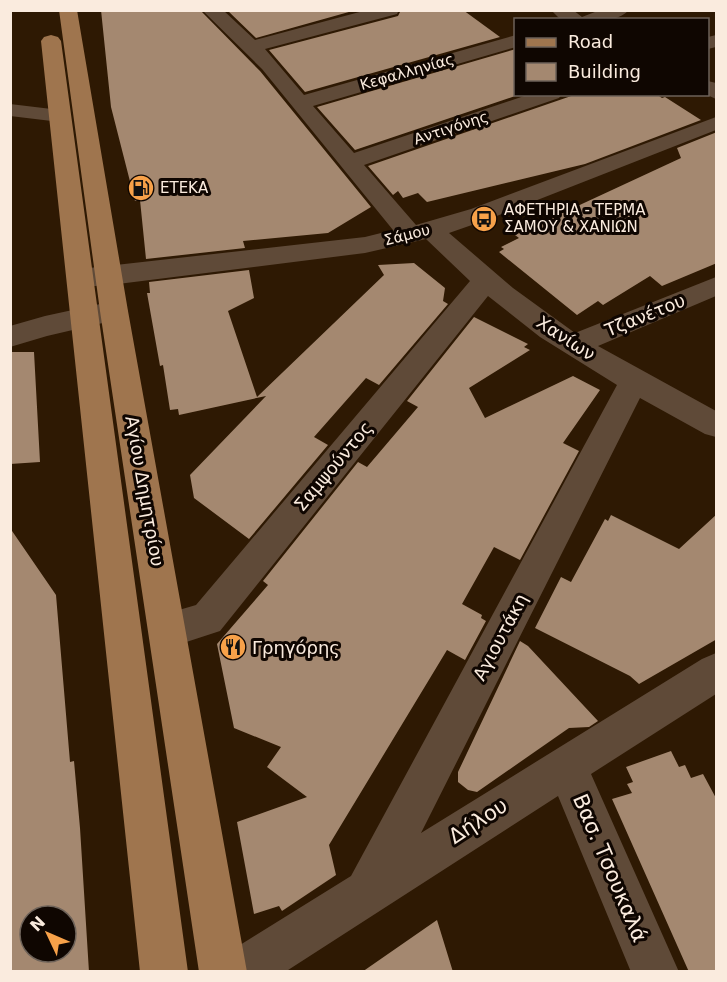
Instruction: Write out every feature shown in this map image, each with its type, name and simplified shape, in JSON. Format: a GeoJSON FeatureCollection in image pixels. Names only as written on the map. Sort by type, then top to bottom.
{"type":"FeatureCollection","features":[{"type":"Feature","properties":{"kind":"main road","name":"Αγίου Δημητρίου"},"geometry":{"type":"LineString","coordinates":[[58,16],[60,116],[95,277]]}},
{"type":"Feature","properties":{"kind":"main road","name":"Αγίου Δημητρίου"},"geometry":{"type":"LineString","coordinates":[[58,16],[100,314],[121,645],[164,972]]}},
{"type":"Feature","properties":{"kind":"main road","name":"Αγίου Δημητρίου"},"geometry":{"type":"LineString","coordinates":[[100,314],[168,630],[223,972]]}},
{"type":"Feature","properties":{"kind":"street","name":"Χανίων"},"geometry":{"type":"LineString","coordinates":[[211,10],[251,47],[351,162],[421,232],[573,345],[717,425]]}},
{"type":"Feature","properties":{"kind":"street"},"geometry":{"type":"LineString","coordinates":[[251,47],[383,11]]}},
{"type":"Feature","properties":{"kind":"street","name":"Κεφαλληνίας"},"geometry":{"type":"LineString","coordinates":[[298,103],[514,42]]}},
{"type":"Feature","properties":{"kind":"street","name":"Αντιγόνης"},"geometry":{"type":"LineString","coordinates":[[351,162],[546,96]]}},
{"type":"Feature","properties":{"kind":"street"},"geometry":{"type":"LineString","coordinates":[[10,110],[60,116]]}},
{"type":"Feature","properties":{"kind":"street","name":"Σάμου"},"geometry":{"type":"LineString","coordinates":[[95,277],[365,245],[421,232],[480,214],[717,123]]}},
{"type":"Feature","properties":{"kind":"street","name":"Σαμψούντος"},"geometry":{"type":"LineString","coordinates":[[168,630],[207,619],[485,281]]}},
{"type":"Feature","properties":{"kind":"street","name":"Τζανέτου"},"geometry":{"type":"LineString","coordinates":[[573,345],[717,286]]}},
{"type":"Feature","properties":{"kind":"street"},"geometry":{"type":"LineString","coordinates":[[10,337],[45,326],[100,314]]}},
{"type":"Feature","properties":{"kind":"street","name":"Αγιουτάκη"},"geometry":{"type":"LineString","coordinates":[[367,893],[634,380]]}},
{"type":"Feature","properties":{"kind":"street","name":"Δήλου"},"geometry":{"type":"LineString","coordinates":[[241,972],[566,765],[717,672]]}},
{"type":"Feature","properties":{"kind":"street","name":"Βασ. Τσουκαλά"},"geometry":{"type":"LineString","coordinates":[[566,765],[655,972]]}},
{"type":"Feature","properties":{"kind":"building"},"geometry":{"type":"Polygon","coordinates":[[[101,10],[200,10],[260,71],[371,207],[328,233],[243,241],[245,248],[146,259],[140,200],[135,201],[111,107],[101,10]]]}},
{"type":"Feature","properties":{"kind":"building"},"geometry":{"type":"Polygon","coordinates":[[[227,10],[356,10],[256,38],[227,10]]]}},
{"type":"Feature","properties":{"kind":"building"},"geometry":{"type":"Polygon","coordinates":[[[401,10],[463,10],[500,37],[305,92],[269,50],[398,16],[401,10]]]}},
{"type":"Feature","properties":{"kind":"building"},"geometry":{"type":"Polygon","coordinates":[[[514,50],[515,96],[355,150],[317,107],[514,50]]]}},
{"type":"Feature","properties":{"kind":"building"},"geometry":{"type":"Polygon","coordinates":[[[571,96],[665,97],[701,120],[585,164],[427,202],[418,193],[403,198],[398,191],[393,195],[368,166],[571,96]]]}},
{"type":"Feature","properties":{"kind":"building"},"geometry":{"type":"Polygon","coordinates":[[[717,132],[717,263],[662,286],[650,276],[603,305],[598,301],[577,315],[499,252],[504,249],[501,247],[519,238],[515,235],[681,158],[677,148],[717,132]]]}},
{"type":"Feature","properties":{"kind":"building"},"geometry":{"type":"Polygon","coordinates":[[[414,263],[445,288],[443,301],[448,304],[379,385],[366,378],[314,437],[328,445],[249,539],[194,498],[190,475],[266,396],[179,415],[178,409],[170,410],[163,365],[160,366],[147,293],[150,293],[149,282],[249,270],[254,298],[228,311],[257,397],[384,275],[378,265],[414,263]]]}},
{"type":"Feature","properties":{"kind":"building"},"geometry":{"type":"Polygon","coordinates":[[[474,317],[528,344],[524,347],[530,350],[469,388],[485,418],[573,376],[600,390],[563,443],[579,451],[520,560],[494,547],[462,604],[482,615],[481,618],[486,621],[465,660],[447,650],[329,845],[336,875],[282,911],[279,906],[254,914],[237,822],[307,797],[267,767],[281,747],[234,728],[217,644],[268,585],[263,581],[358,462],[367,467],[418,407],[407,401],[474,317]]]}},
{"type":"Feature","properties":{"kind":"building"},"geometry":{"type":"Polygon","coordinates":[[[10,352],[34,352],[40,462],[10,464],[10,352]]]}},
{"type":"Feature","properties":{"kind":"building"},"geometry":{"type":"Polygon","coordinates":[[[717,514],[717,639],[639,684],[630,676],[535,628],[561,577],[571,582],[605,519],[608,521],[611,515],[679,549],[717,514]]]}},
{"type":"Feature","properties":{"kind":"building"},"geometry":{"type":"Polygon","coordinates":[[[10,528],[56,595],[70,762],[74,761],[80,828],[89,972],[10,972],[10,528]]]}},
{"type":"Feature","properties":{"kind":"building"},"geometry":{"type":"Polygon","coordinates":[[[520,641],[528,646],[598,721],[589,727],[569,728],[477,792],[468,790],[458,782],[458,772],[520,641]]]}},
{"type":"Feature","properties":{"kind":"building"},"geometry":{"type":"Polygon","coordinates":[[[671,751],[679,767],[685,765],[691,778],[703,774],[717,800],[717,972],[689,972],[612,799],[632,793],[627,784],[633,782],[626,767],[671,751]]]}},
{"type":"Feature","properties":{"kind":"building"},"geometry":{"type":"Polygon","coordinates":[[[437,920],[453,972],[362,972],[437,920]]]}},
{"type":"Feature","properties":{"kind":"place","name":"ΕΤΕΚΑ"},"geometry":{"type":"Point","coordinates":[141,188]}},
{"type":"Feature","properties":{"kind":"place","name":"ΑΦΕΤΗΡΙΑ - ΤΕΡΜΑ ΣΑΜΟΥ & ΧΑΝΙΩΝ"},"geometry":{"type":"Point","coordinates":[484,219]}},
{"type":"Feature","properties":{"kind":"place","name":"Γρηγόρης"},"geometry":{"type":"Point","coordinates":[233,647]}}]}
